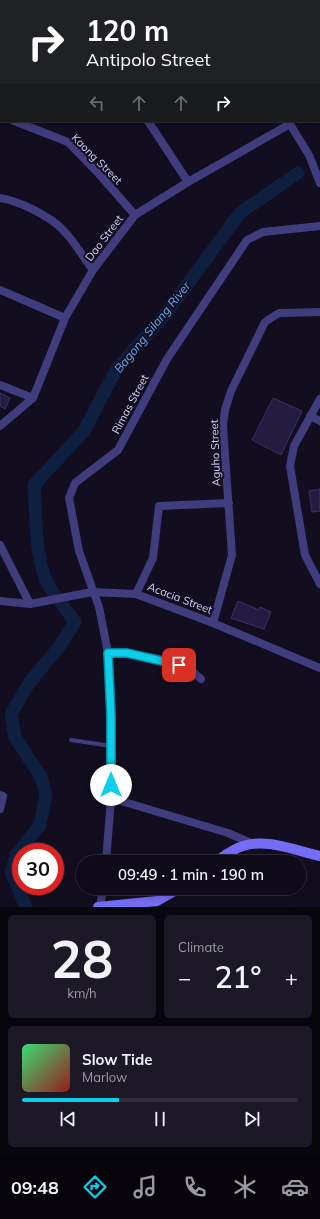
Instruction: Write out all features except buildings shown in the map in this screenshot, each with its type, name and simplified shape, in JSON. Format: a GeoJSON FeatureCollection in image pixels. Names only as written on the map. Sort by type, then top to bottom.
{"type":"FeatureCollection","features":[{"type":"Feature","properties":{"kind":"street","name":"Kaong Street"},"geometry":{"type":"LineString","coordinates":[[17,122],[68,142],[99,174],[134,215]]}},
{"type":"Feature","properties":{"kind":"street"},"geometry":{"type":"LineString","coordinates":[[149,122],[188,182]]}},
{"type":"Feature","properties":{"kind":"street","name":"Dao Street"},"geometry":{"type":"LineString","coordinates":[[0,426],[33,398],[65,318],[93,270],[134,215],[289,122]]}},
{"type":"Feature","properties":{"kind":"street"},"geometry":{"type":"LineString","coordinates":[[289,122],[309,155],[320,183]]}},
{"type":"Feature","properties":{"kind":"street"},"geometry":{"type":"LineString","coordinates":[[0,198],[14,200],[28,206],[63,229],[93,270]]}},
{"type":"Feature","properties":{"kind":"street","name":"Rimas Street"},"geometry":{"type":"LineString","coordinates":[[107,855],[111,798],[108,653],[99,607],[92,592],[80,551],[69,498],[76,483],[118,450],[167,359],[247,240],[263,232],[320,226]]}},
{"type":"Feature","properties":{"kind":"street"},"geometry":{"type":"LineString","coordinates":[[0,290],[65,318]]}},
{"type":"Feature","properties":{"kind":"street","name":"Aguho Street"},"geometry":{"type":"LineString","coordinates":[[212,623],[232,555],[223,426],[225,410],[231,391],[265,322],[280,313],[320,312]]}},
{"type":"Feature","properties":{"kind":"street"},"geometry":{"type":"LineString","coordinates":[[0,385],[33,398]]}},
{"type":"Feature","properties":{"kind":"street"},"geometry":{"type":"LineString","coordinates":[[320,399],[294,446],[290,466],[305,556],[320,584]]}},
{"type":"Feature","properties":{"kind":"street"},"geometry":{"type":"LineString","coordinates":[[310,416],[320,421]]}},
{"type":"Feature","properties":{"kind":"street"},"geometry":{"type":"LineString","coordinates":[[136,594],[153,558],[159,506],[229,503]]}},
{"type":"Feature","properties":{"kind":"street"},"geometry":{"type":"LineString","coordinates":[[0,545],[30,604]]}},
{"type":"Feature","properties":{"kind":"street","name":"Acacia Street"},"geometry":{"type":"LineString","coordinates":[[0,601],[30,604],[92,592],[136,594],[212,623],[320,668]]}},
{"type":"Feature","properties":{"kind":"street"},"geometry":{"type":"LineString","coordinates":[[108,653],[127,653],[168,661],[186,667],[201,679]]}},
{"type":"Feature","properties":{"kind":"street"},"geometry":{"type":"LineString","coordinates":[[0,795],[3,796],[0,808]]}},
{"type":"Feature","properties":{"kind":"street"},"geometry":{"type":"LineString","coordinates":[[111,798],[228,833],[253,844],[275,846],[320,856]]}},
{"type":"Feature","properties":{"kind":"street"},"geometry":{"type":"LineString","coordinates":[[227,855],[236,849],[253,844]]}},
{"type":"Feature","properties":{"kind":"street"},"geometry":{"type":"LineString","coordinates":[[102,895],[99,907],[157,901],[168,895]]}},
{"type":"Feature","properties":{"kind":"lane"},"geometry":{"type":"LineString","coordinates":[[71,740],[111,746]]}},
{"type":"Feature","properties":{"kind":"waterway","name":"Bagong Silang River"},"geometry":{"type":"LineString","coordinates":[[54,594],[42,570],[39,556],[34,485],[84,431],[116,370],[167,312],[240,213],[298,173]]}},
{"type":"Feature","properties":{"kind":"waterway","name":"Bagong Silang River"},"geometry":{"type":"LineString","coordinates":[[26,907],[11,872],[16,855],[40,825],[46,795],[41,777],[15,737],[11,714],[29,683],[59,647],[75,622],[61,603]]}},
{"type":"Feature","properties":{"kind":"route"},"geometry":{"type":"LineString","coordinates":[[111,785],[111,716],[108,653],[127,653],[168,661],[179,665]]}}]}
